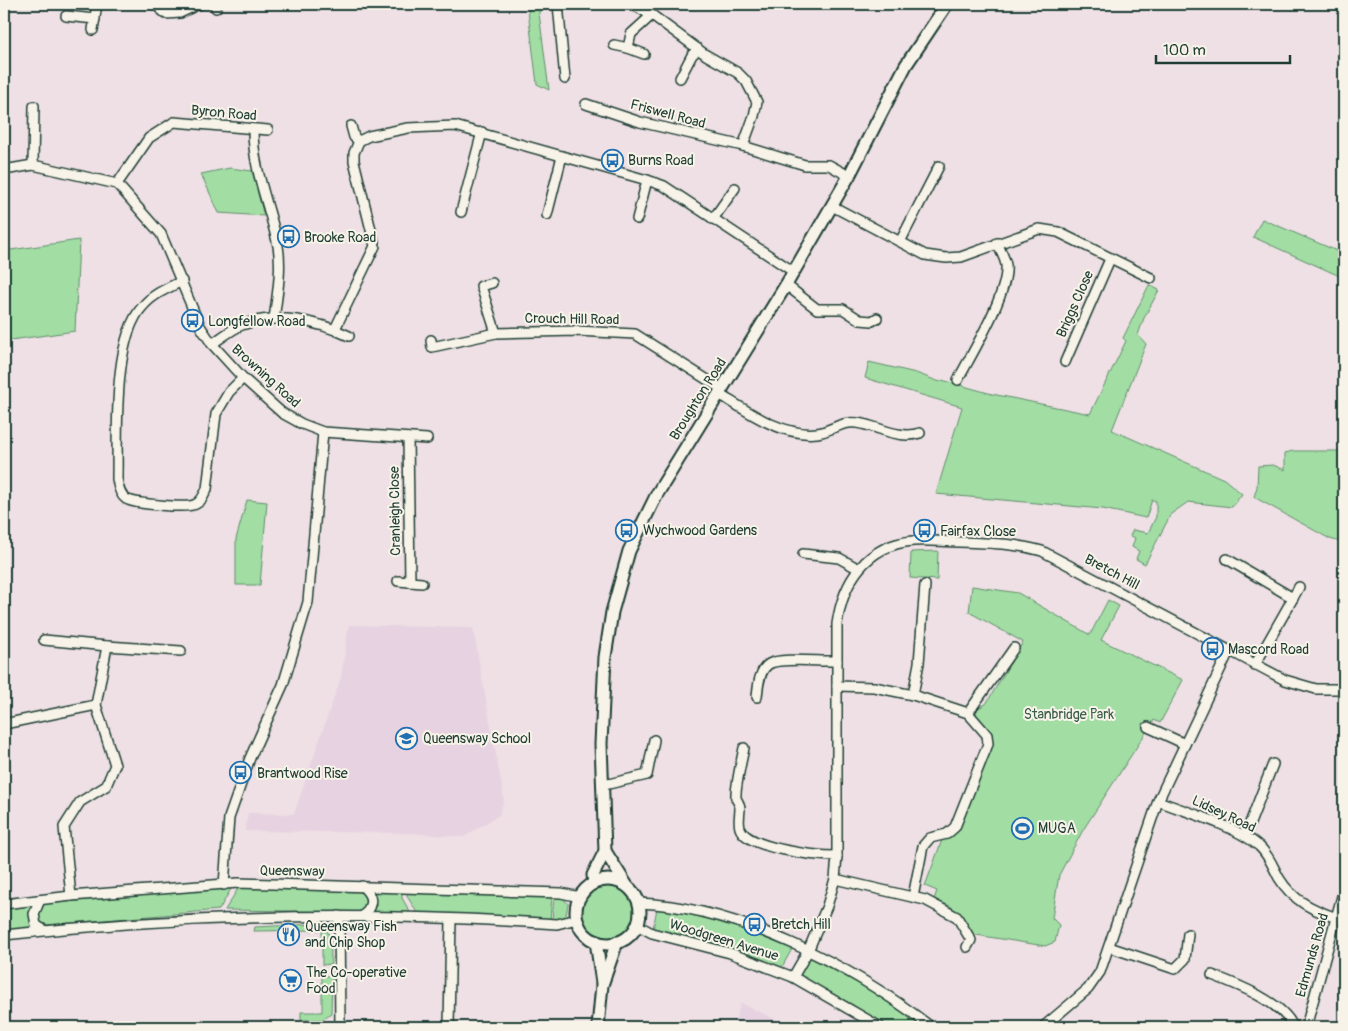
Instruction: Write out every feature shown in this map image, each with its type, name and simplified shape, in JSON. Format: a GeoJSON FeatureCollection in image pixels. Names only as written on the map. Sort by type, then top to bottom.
{"type":"FeatureCollection","features":[{"type":"Feature","properties":{"kind":"main road","name":"Broughton Road"},"geometry":{"type":"LineString","coordinates":[[605,850],[601,744],[605,657],[621,575],[648,511],[794,272],[849,176],[906,65],[947,4]]}},
{"type":"Feature","properties":{"kind":"main road"},"geometry":{"type":"LineString","coordinates":[[594,883],[593,876],[605,850]]}},
{"type":"Feature","properties":{"kind":"main road"},"geometry":{"type":"LineString","coordinates":[[605,850],[639,903],[639,918],[637,925],[629,936],[616,942],[596,941],[584,932],[577,919],[577,904],[580,897],[594,883],[611,880],[627,886]]}},
{"type":"Feature","properties":{"kind":"main road"},"geometry":{"type":"LineString","coordinates":[[596,941],[602,985]]}},
{"type":"Feature","properties":{"kind":"main road"},"geometry":{"type":"LineString","coordinates":[[598,1027],[602,985],[616,942]]}},
{"type":"Feature","properties":{"kind":"street"},"geometry":{"type":"LineString","coordinates":[[93,30],[97,4]]}},
{"type":"Feature","properties":{"kind":"street"},"geometry":{"type":"LineString","coordinates":[[156,6],[166,14],[173,14],[180,13],[199,4]]}},
{"type":"Feature","properties":{"kind":"street"},"geometry":{"type":"LineString","coordinates":[[558,4],[565,79]]}},
{"type":"Feature","properties":{"kind":"street"},"geometry":{"type":"LineString","coordinates":[[631,4],[652,15],[698,49],[738,73],[752,91],[757,102],[743,146]]}},
{"type":"Feature","properties":{"kind":"street"},"geometry":{"type":"LineString","coordinates":[[628,48],[631,34],[652,15]]}},
{"type":"Feature","properties":{"kind":"street"},"geometry":{"type":"LineString","coordinates":[[66,16],[95,19]]}},
{"type":"Feature","properties":{"kind":"street"},"geometry":{"type":"LineString","coordinates":[[614,44],[644,54]]}},
{"type":"Feature","properties":{"kind":"street"},"geometry":{"type":"LineString","coordinates":[[680,78],[692,55],[698,49]]}},
{"type":"Feature","properties":{"kind":"street","name":"Friswell Road"},"geometry":{"type":"LineString","coordinates":[[586,104],[640,122],[743,146],[805,165],[829,165],[849,176]]}},
{"type":"Feature","properties":{"kind":"street"},"geometry":{"type":"LineString","coordinates":[[33,165],[34,106]]}},
{"type":"Feature","properties":{"kind":"street","name":"Byron Road"},"geometry":{"type":"LineString","coordinates":[[117,184],[149,138],[174,122],[268,130]]}},
{"type":"Feature","properties":{"kind":"street"},"geometry":{"type":"LineString","coordinates":[[351,126],[354,137],[359,141]]}},
{"type":"Feature","properties":{"kind":"street"},"geometry":{"type":"LineString","coordinates":[[335,329],[375,246],[354,161],[354,153],[359,141],[369,136],[408,128],[455,126],[482,132],[664,186],[794,272]]}},
{"type":"Feature","properties":{"kind":"street"},"geometry":{"type":"LineString","coordinates":[[254,130],[256,169],[278,248],[278,289],[274,319]]}},
{"type":"Feature","properties":{"kind":"street"},"geometry":{"type":"LineString","coordinates":[[461,212],[482,132]]}},
{"type":"Feature","properties":{"kind":"street"},"geometry":{"type":"LineString","coordinates":[[547,215],[562,156]]}},
{"type":"Feature","properties":{"kind":"street"},"geometry":{"type":"LineString","coordinates":[[4,170],[33,165],[117,184]]}},
{"type":"Feature","properties":{"kind":"street"},"geometry":{"type":"LineString","coordinates":[[901,240],[939,166]]}},
{"type":"Feature","properties":{"kind":"street"},"geometry":{"type":"LineString","coordinates":[[637,219],[646,180]]}},
{"type":"Feature","properties":{"kind":"street","name":"Browning Road"},"geometry":{"type":"LineString","coordinates":[[117,184],[161,234],[200,326],[212,344],[243,378],[282,412],[302,424],[323,432],[427,439]]}},
{"type":"Feature","properties":{"kind":"street"},"geometry":{"type":"LineString","coordinates":[[713,219],[735,188]]}},
{"type":"Feature","properties":{"kind":"street"},"geometry":{"type":"LineString","coordinates":[[832,206],[901,240],[925,255],[946,258],[961,257],[1039,229],[1058,232],[1150,278]]}},
{"type":"Feature","properties":{"kind":"street"},"geometry":{"type":"LineString","coordinates":[[958,380],[998,300],[1006,278],[1006,263],[997,244]]}},
{"type":"Feature","properties":{"kind":"street","name":"Briggs Close"},"geometry":{"type":"LineString","coordinates":[[1064,362],[1110,258]]}},
{"type":"Feature","properties":{"kind":"street"},"geometry":{"type":"LineString","coordinates":[[182,281],[155,295],[142,306],[131,323],[121,356],[117,479],[119,491],[125,499],[134,502],[187,506],[196,504],[203,498],[207,489],[216,414],[229,392],[243,378]]}},
{"type":"Feature","properties":{"kind":"street"},"geometry":{"type":"LineString","coordinates":[[492,283],[482,286],[496,333]]}},
{"type":"Feature","properties":{"kind":"street"},"geometry":{"type":"LineString","coordinates":[[786,285],[817,309],[843,309],[860,320],[872,321],[876,318]]}},
{"type":"Feature","properties":{"kind":"street"},"geometry":{"type":"LineString","coordinates":[[212,344],[242,325],[274,319],[296,319],[335,329],[349,336]]}},
{"type":"Feature","properties":{"kind":"street","name":"Crouch Hill Road"},"geometry":{"type":"LineString","coordinates":[[431,340],[432,347],[496,333],[577,331],[635,334],[772,424],[789,430],[820,433],[847,422],[866,424],[900,435],[920,433]]}},
{"type":"Feature","properties":{"kind":"street"},"geometry":{"type":"LineString","coordinates":[[224,885],[229,818],[250,758],[283,685],[308,602],[323,432]]}},
{"type":"Feature","properties":{"kind":"street","name":"Cranleigh Close"},"geometry":{"type":"LineString","coordinates":[[408,438],[410,582]]}},
{"type":"Feature","properties":{"kind":"street","name":"Bretch Hill"},"geometry":{"type":"LineString","coordinates":[[793,976],[808,951],[835,879],[837,856],[837,662],[840,603],[847,585],[857,568],[885,549],[912,541],[1016,544],[1042,551],[1255,665],[1302,686],[1316,689],[1344,688]]}},
{"type":"Feature","properties":{"kind":"street"},"geometry":{"type":"LineString","coordinates":[[803,554],[839,558],[857,568]]}},
{"type":"Feature","properties":{"kind":"street"},"geometry":{"type":"LineString","coordinates":[[1227,559],[1292,598]]}},
{"type":"Feature","properties":{"kind":"street"},"geometry":{"type":"LineString","coordinates":[[398,581],[422,583]]}},
{"type":"Feature","properties":{"kind":"street"},"geometry":{"type":"LineString","coordinates":[[913,695],[919,663],[925,585]]}},
{"type":"Feature","properties":{"kind":"street"},"geometry":{"type":"LineString","coordinates":[[1255,665],[1299,587]]}},
{"type":"Feature","properties":{"kind":"street"},"geometry":{"type":"LineString","coordinates":[[44,640],[181,651]]}},
{"type":"Feature","properties":{"kind":"street"},"geometry":{"type":"LineString","coordinates":[[71,896],[64,827],[80,802],[106,786],[115,765],[96,705],[107,646]]}},
{"type":"Feature","properties":{"kind":"street"},"geometry":{"type":"LineString","coordinates":[[968,713],[1014,648]]}},
{"type":"Feature","properties":{"kind":"street"},"geometry":{"type":"LineString","coordinates":[[1043,1027],[1096,981],[1109,948],[1158,801],[1230,651]]}},
{"type":"Feature","properties":{"kind":"street"},"geometry":{"type":"LineString","coordinates":[[757,697],[762,672],[768,665],[778,662],[837,662]]}},
{"type":"Feature","properties":{"kind":"street"},"geometry":{"type":"LineString","coordinates":[[837,686],[874,687],[913,695],[968,713],[987,736],[988,744],[955,828],[946,834],[930,838],[923,846],[913,897]]}},
{"type":"Feature","properties":{"kind":"street"},"geometry":{"type":"LineString","coordinates":[[4,724],[96,705]]}},
{"type":"Feature","properties":{"kind":"street"},"geometry":{"type":"LineString","coordinates":[[1148,727],[1185,744]]}},
{"type":"Feature","properties":{"kind":"street"},"geometry":{"type":"LineString","coordinates":[[604,785],[647,775],[654,740]]}},
{"type":"Feature","properties":{"kind":"street"},"geometry":{"type":"LineString","coordinates":[[744,748],[736,798],[740,808],[740,828],[744,834],[751,840],[788,850],[819,856],[837,856]]}},
{"type":"Feature","properties":{"kind":"street"},"geometry":{"type":"LineString","coordinates":[[1245,836],[1273,764]]}},
{"type":"Feature","properties":{"kind":"street","name":"Lidsey Road"},"geometry":{"type":"LineString","coordinates":[[1158,801],[1245,836],[1267,855],[1280,878],[1294,897],[1313,910],[1337,918]]}},
{"type":"Feature","properties":{"kind":"street"},"geometry":{"type":"LineString","coordinates":[[835,879],[925,900],[957,917],[972,942]]}},
{"type":"Feature","properties":{"kind":"street","name":"Queensway"},"geometry":{"type":"LineString","coordinates":[[4,904],[71,896],[224,885],[362,886],[561,893],[580,897]]}},
{"type":"Feature","properties":{"kind":"street"},"geometry":{"type":"LineString","coordinates":[[362,886],[371,897],[372,902],[370,909],[363,916]]}},
{"type":"Feature","properties":{"kind":"street","name":"Edmunds Road"},"geometry":{"type":"LineString","coordinates":[[1306,1027],[1344,889]]}},
{"type":"Feature","properties":{"kind":"street"},"geometry":{"type":"LineString","coordinates":[[40,900],[34,914],[36,925],[44,930]]}},
{"type":"Feature","properties":{"kind":"street","name":"Woodgreen Avenue"},"geometry":{"type":"LineString","coordinates":[[639,903],[665,904],[702,911],[739,922],[808,951],[888,998],[931,1027]]}},
{"type":"Feature","properties":{"kind":"street"},"geometry":{"type":"LineString","coordinates":[[339,916],[340,1027]]}},
{"type":"Feature","properties":{"kind":"street"},"geometry":{"type":"LineString","coordinates":[[4,935],[44,930],[222,917],[363,916],[451,918],[557,924],[577,919]]}},
{"type":"Feature","properties":{"kind":"street"},"geometry":{"type":"LineString","coordinates":[[449,1027],[451,918]]}},
{"type":"Feature","properties":{"kind":"street","name":"Woodgreen Avenue"},"geometry":{"type":"LineString","coordinates":[[637,925],[652,933],[730,954],[793,976],[880,1027]]}},
{"type":"Feature","properties":{"kind":"street"},"geometry":{"type":"LineString","coordinates":[[1109,948],[1175,968],[1185,959],[1188,934]]}},
{"type":"Feature","properties":{"kind":"street"},"geometry":{"type":"LineString","coordinates":[[1212,975],[1253,992],[1281,1012],[1293,1027]]}},
{"type":"Feature","properties":{"kind":"shaded area","name":"Queensway School"},"geometry":{"type":"Polygon","coordinates":[[[349,625],[473,628],[504,799],[499,815],[464,837],[409,833],[245,831],[248,813],[294,814],[341,677],[349,625]]]}},
{"type":"Feature","properties":{"kind":"shaded area"},"geometry":{"type":"Polygon","coordinates":[[[741,1003],[791,1027],[733,1027],[741,1003]]]}},
{"type":"Feature","properties":{"kind":"green space"},"geometry":{"type":"Polygon","coordinates":[[[531,4],[540,4],[539,13],[549,90],[537,84],[528,11],[531,4]]]}},
{"type":"Feature","properties":{"kind":"green space"},"geometry":{"type":"Polygon","coordinates":[[[230,168],[252,171],[264,216],[219,213],[201,174],[230,168]]]}},
{"type":"Feature","properties":{"kind":"green space"},"geometry":{"type":"Polygon","coordinates":[[[1262,219],[1344,254],[1344,278],[1253,237],[1262,219]]]}},
{"type":"Feature","properties":{"kind":"green space"},"geometry":{"type":"Polygon","coordinates":[[[79,240],[75,331],[4,341],[4,251],[79,240]]]}},
{"type":"Feature","properties":{"kind":"green space"},"geometry":{"type":"Polygon","coordinates":[[[1149,285],[1159,290],[1144,318],[1138,335],[1146,344],[1112,430],[1224,479],[1242,494],[1232,507],[1188,502],[1171,514],[1145,564],[1136,559],[1139,551],[1132,547],[1135,538],[1130,536],[1133,530],[1148,533],[1156,517],[1156,501],[1152,500],[1146,518],[1103,509],[936,494],[962,407],[865,378],[869,362],[916,373],[940,382],[942,380],[992,394],[1090,414],[1126,341],[1123,338],[1149,285]]]}},
{"type":"Feature","properties":{"kind":"green space"},"geometry":{"type":"Polygon","coordinates":[[[1293,451],[1344,451],[1344,543],[1330,539],[1254,497],[1257,487],[1258,466],[1273,465],[1285,470],[1285,453],[1293,451]]]}},
{"type":"Feature","properties":{"kind":"green space"},"geometry":{"type":"Polygon","coordinates":[[[247,500],[267,502],[260,585],[236,585],[236,539],[247,500]]]}},
{"type":"Feature","properties":{"kind":"green space"},"geometry":{"type":"Polygon","coordinates":[[[938,551],[937,580],[910,578],[911,552],[938,551]]]}},
{"type":"Feature","properties":{"kind":"green space","name":"Stanbridge Park"},"geometry":{"type":"Polygon","coordinates":[[[972,586],[1018,593],[1090,635],[1108,600],[1119,606],[1101,640],[1183,680],[1160,723],[1154,720],[1083,830],[1059,875],[1052,918],[1059,925],[1055,942],[1045,946],[970,934],[957,912],[950,906],[934,899],[937,891],[925,886],[942,840],[955,834],[960,827],[991,745],[976,713],[978,708],[986,704],[1023,642],[969,612],[972,586]]]}},
{"type":"Feature","properties":{"kind":"green space"},"geometry":{"type":"Polygon","coordinates":[[[602,883],[612,883],[627,891],[633,900],[635,911],[633,922],[627,931],[612,939],[602,939],[591,934],[584,927],[579,916],[579,906],[584,895],[591,888],[602,883]]]}},
{"type":"Feature","properties":{"kind":"green space"},"geometry":{"type":"Polygon","coordinates":[[[232,887],[219,910],[48,925],[39,922],[38,915],[44,904],[232,887]]]}},
{"type":"Feature","properties":{"kind":"green space"},"geometry":{"type":"Polygon","coordinates":[[[239,887],[359,890],[366,896],[367,903],[360,912],[225,910],[239,887]]]}},
{"type":"Feature","properties":{"kind":"green space"},"geometry":{"type":"Polygon","coordinates":[[[372,889],[402,892],[402,898],[411,914],[370,913],[376,905],[372,889]]]}},
{"type":"Feature","properties":{"kind":"green space"},"geometry":{"type":"Polygon","coordinates":[[[408,891],[552,896],[550,920],[418,914],[407,896],[408,891]]]}},
{"type":"Feature","properties":{"kind":"green space"},"geometry":{"type":"Polygon","coordinates":[[[554,896],[564,899],[568,904],[566,915],[560,920],[552,920],[554,896]]]}},
{"type":"Feature","properties":{"kind":"green space"},"geometry":{"type":"Polygon","coordinates":[[[31,906],[29,912],[31,928],[4,931],[4,908],[31,906]]]}},
{"type":"Feature","properties":{"kind":"green space"},"geometry":{"type":"Polygon","coordinates":[[[657,908],[671,909],[706,917],[792,949],[782,967],[724,946],[653,929],[657,908]]]}},
{"type":"Feature","properties":{"kind":"green space"},"geometry":{"type":"Polygon","coordinates":[[[316,924],[322,926],[329,934],[331,964],[322,965],[322,930],[254,931],[255,927],[316,924]]]}},
{"type":"Feature","properties":{"kind":"green space"},"geometry":{"type":"Polygon","coordinates":[[[809,957],[865,987],[924,1027],[887,1027],[853,1005],[799,975],[809,957]]]}},
{"type":"Feature","properties":{"kind":"green space"},"geometry":{"type":"Polygon","coordinates":[[[322,976],[332,976],[331,1013],[322,1020],[301,1020],[301,1012],[322,1012],[322,976]]]}},
{"type":"Feature","properties":{"kind":"place","name":"Burns Road"},"geometry":{"type":"Point","coordinates":[612,160]}},
{"type":"Feature","properties":{"kind":"place","name":"Brooke Road"},"geometry":{"type":"Point","coordinates":[288,237]}},
{"type":"Feature","properties":{"kind":"place","name":"Longfellow Road"},"geometry":{"type":"Point","coordinates":[192,321]}},
{"type":"Feature","properties":{"kind":"place","name":"Wychwood Gardens"},"geometry":{"type":"Point","coordinates":[627,530]}},
{"type":"Feature","properties":{"kind":"place","name":"Fairfax Close"},"geometry":{"type":"Point","coordinates":[924,531]}},
{"type":"Feature","properties":{"kind":"place","name":"Mascord Road"},"geometry":{"type":"Point","coordinates":[1212,649]}},
{"type":"Feature","properties":{"kind":"place","name":"Queensway School"},"geometry":{"type":"Point","coordinates":[407,738]}},
{"type":"Feature","properties":{"kind":"place","name":"Brantwood Rise"},"geometry":{"type":"Point","coordinates":[241,773]}},
{"type":"Feature","properties":{"kind":"place","name":"MUGA"},"geometry":{"type":"Point","coordinates":[1022,828]}},
{"type":"Feature","properties":{"kind":"place","name":"Bretch Hill"},"geometry":{"type":"Point","coordinates":[755,924]}},
{"type":"Feature","properties":{"kind":"place","name":"Queensway Fish and Chip Shop"},"geometry":{"type":"Point","coordinates":[289,934]}},
{"type":"Feature","properties":{"kind":"place","name":"The Co-operative Food"},"geometry":{"type":"Point","coordinates":[290,980]}}]}
